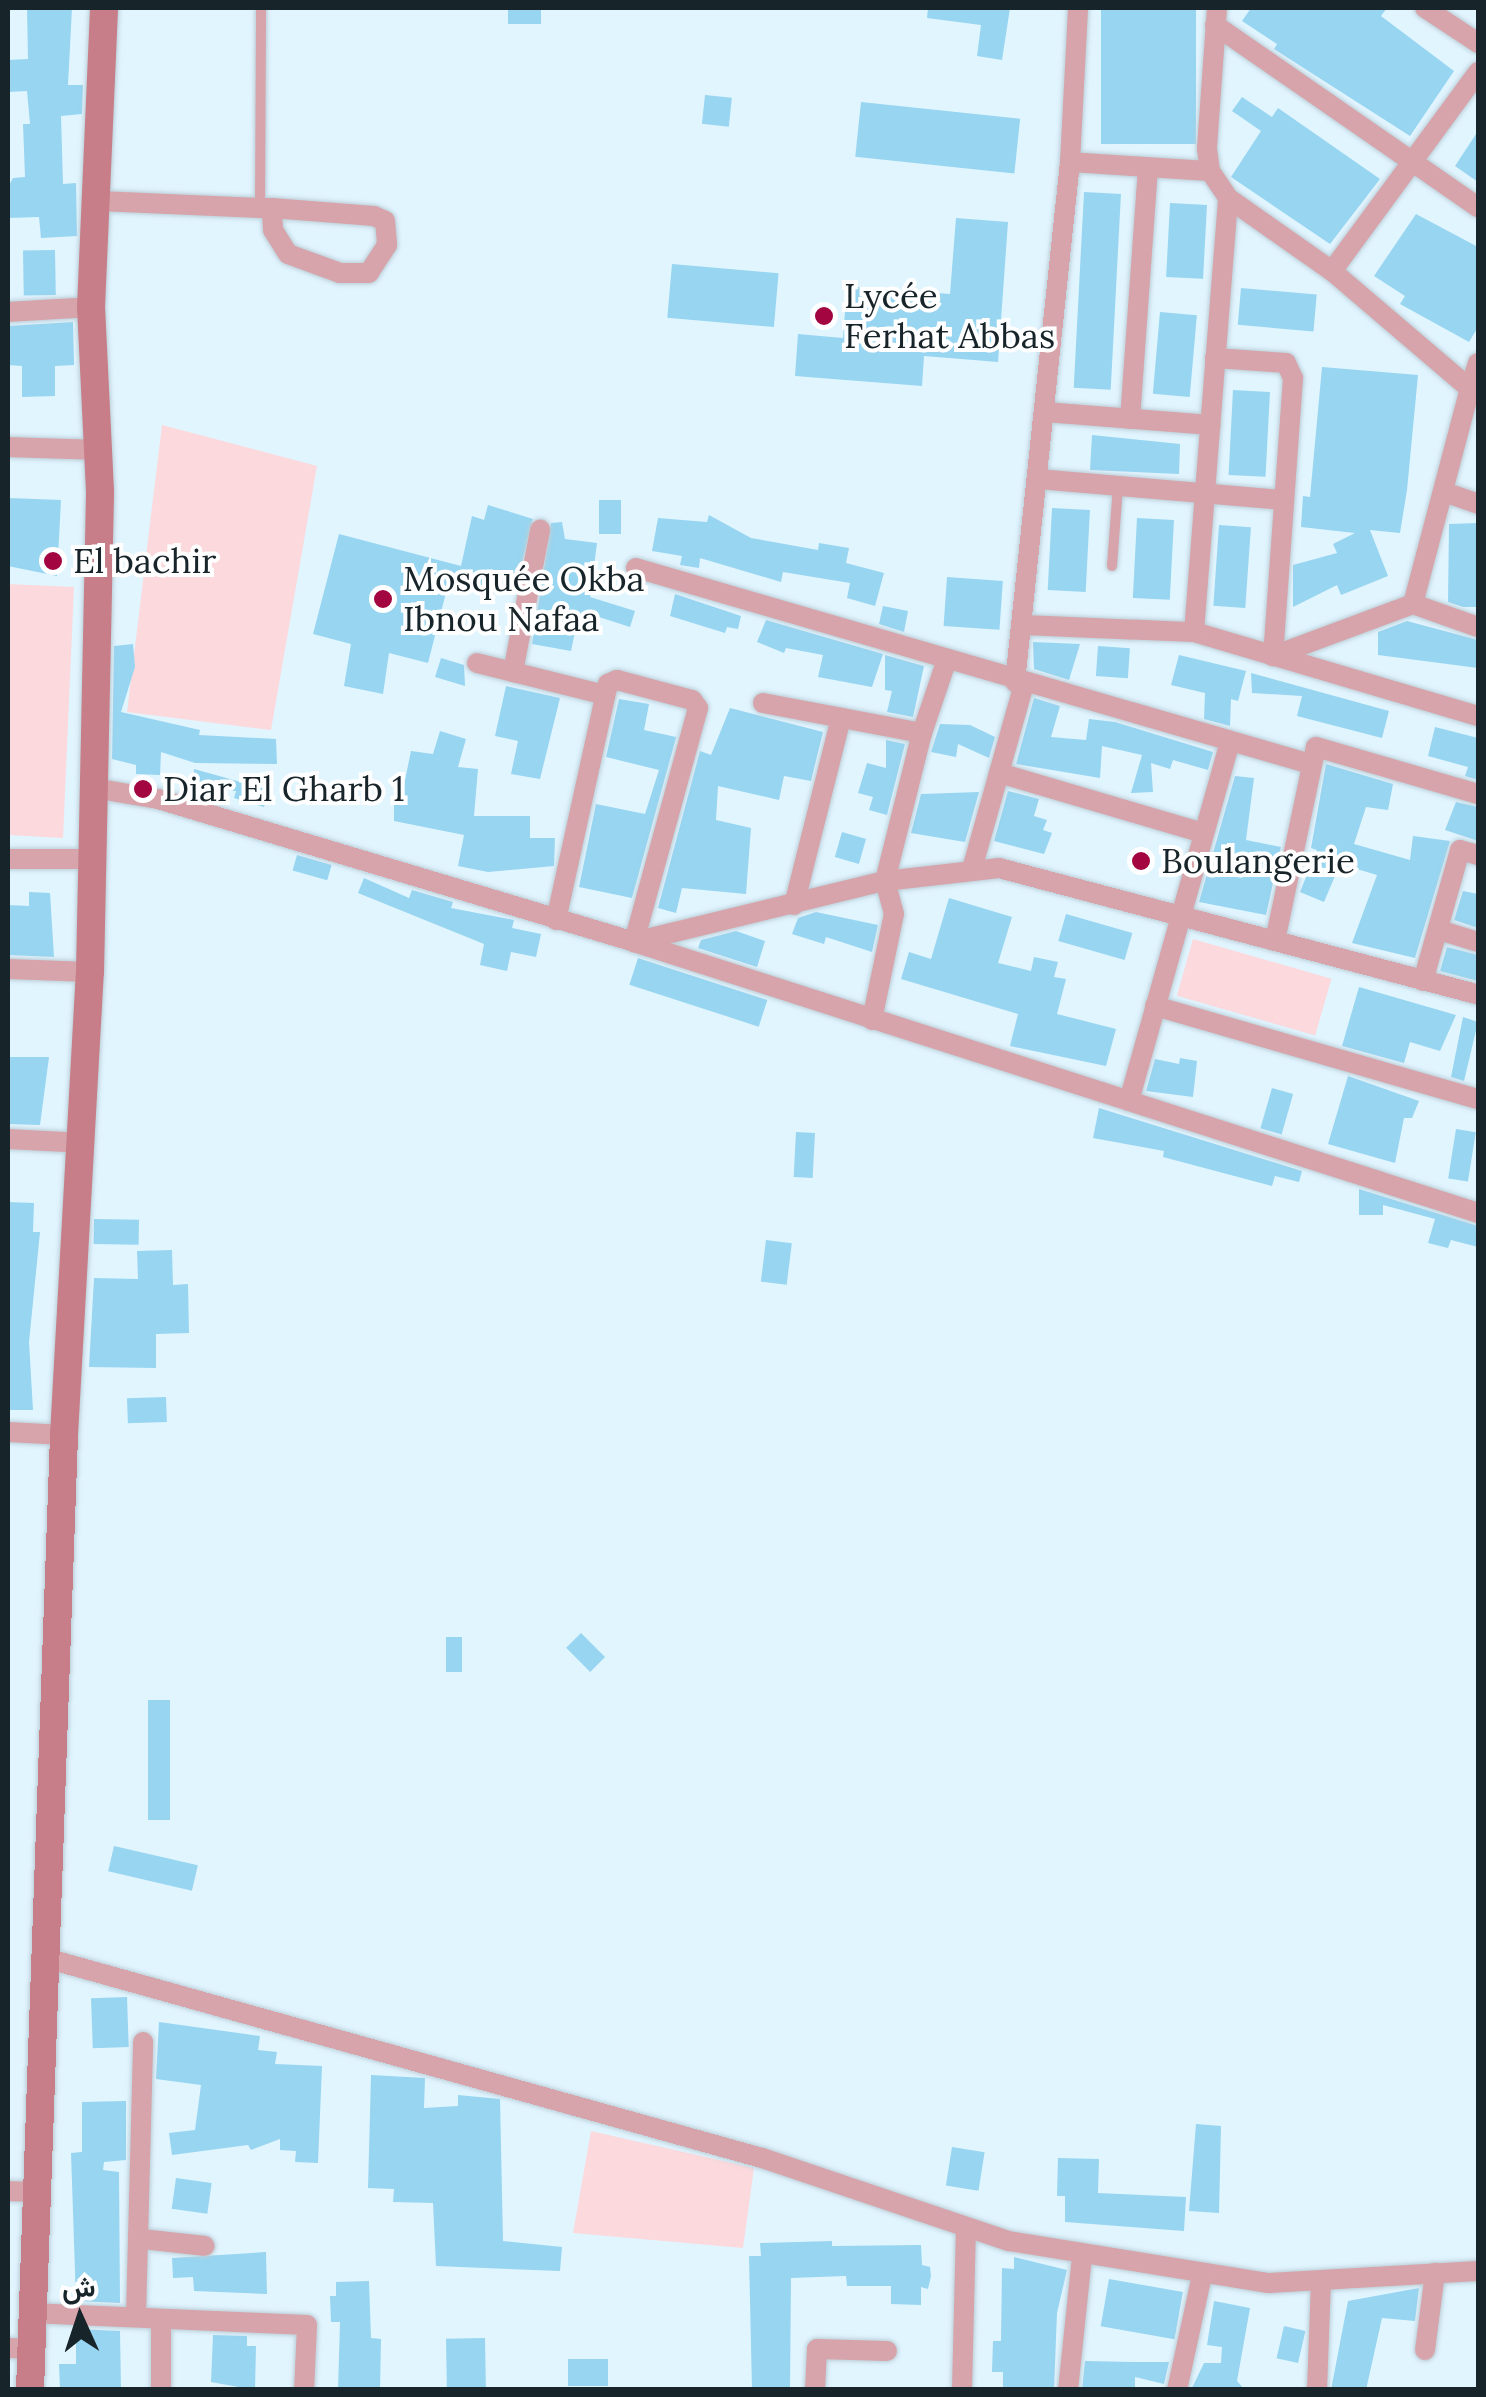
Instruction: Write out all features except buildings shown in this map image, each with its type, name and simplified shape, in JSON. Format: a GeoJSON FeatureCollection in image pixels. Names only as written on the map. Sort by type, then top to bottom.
{"type":"FeatureCollection","features":[{"type":"Feature","properties":{"kind":"main road"},"geometry":{"type":"LineString","coordinates":[[30,2390],[19,2349],[31,2314],[22,2191],[42,1957],[64,1435],[84,1144],[90,972],[99,450],[91,307],[100,201],[104,8]]}},
{"type":"Feature","properties":{"kind":"street"},"geometry":{"type":"LineString","coordinates":[[972,869],[1020,683],[1070,162],[1078,8]]}},
{"type":"Feature","properties":{"kind":"street"},"geometry":{"type":"LineString","coordinates":[[1426,8],[1478,43]]}},
{"type":"Feature","properties":{"kind":"street"},"geometry":{"type":"LineString","coordinates":[[1216,16],[1478,207]]}},
{"type":"Feature","properties":{"kind":"street"},"geometry":{"type":"LineString","coordinates":[[1216,16],[1210,171],[1228,198],[1332,271],[1470,390]]}},
{"type":"Feature","properties":{"kind":"street"},"geometry":{"type":"LineString","coordinates":[[1332,271],[1411,156],[1478,72]]}},
{"type":"Feature","properties":{"kind":"street"},"geometry":{"type":"LineString","coordinates":[[1070,162],[1210,171]]}},
{"type":"Feature","properties":{"kind":"street"},"geometry":{"type":"LineString","coordinates":[[1130,418],[1148,169]]}},
{"type":"Feature","properties":{"kind":"street"},"geometry":{"type":"LineString","coordinates":[[1194,632],[1228,198]]}},
{"type":"Feature","properties":{"kind":"street"},"geometry":{"type":"LineString","coordinates":[[100,201],[266,208],[374,216],[385,221],[387,245],[368,272],[340,273],[288,254],[273,230],[266,208]]}},
{"type":"Feature","properties":{"kind":"street"},"geometry":{"type":"LineString","coordinates":[[8,312],[91,307]]}},
{"type":"Feature","properties":{"kind":"street"},"geometry":{"type":"LineString","coordinates":[[1215,358],[1286,364],[1293,378],[1273,656]]}},
{"type":"Feature","properties":{"kind":"street"},"geometry":{"type":"LineString","coordinates":[[1413,604],[1478,363]]}},
{"type":"Feature","properties":{"kind":"street"},"geometry":{"type":"LineString","coordinates":[[1045,412],[1210,425]]}},
{"type":"Feature","properties":{"kind":"street"},"geometry":{"type":"LineString","coordinates":[[8,447],[99,450]]}},
{"type":"Feature","properties":{"kind":"street"},"geometry":{"type":"LineString","coordinates":[[1038,479],[1284,500]]}},
{"type":"Feature","properties":{"kind":"street"},"geometry":{"type":"LineString","coordinates":[[1444,492],[1478,504]]}},
{"type":"Feature","properties":{"kind":"street"},"geometry":{"type":"LineString","coordinates":[[513,672],[540,530]]}},
{"type":"Feature","properties":{"kind":"street"},"geometry":{"type":"LineString","coordinates":[[636,568],[1020,683],[1310,764]]}},
{"type":"Feature","properties":{"kind":"street"},"geometry":{"type":"LineString","coordinates":[[1273,656],[1413,604],[1478,627]]}},
{"type":"Feature","properties":{"kind":"street"},"geometry":{"type":"LineString","coordinates":[[1024,626],[1194,632],[1478,716]]}},
{"type":"Feature","properties":{"kind":"street"},"geometry":{"type":"LineString","coordinates":[[872,1020],[894,914],[885,881],[922,733],[947,659]]}},
{"type":"Feature","properties":{"kind":"street"},"geometry":{"type":"LineString","coordinates":[[477,662],[604,696]]}},
{"type":"Feature","properties":{"kind":"street"},"geometry":{"type":"LineString","coordinates":[[556,920],[604,696],[617,680],[692,700],[698,708],[634,942]]}},
{"type":"Feature","properties":{"kind":"street"},"geometry":{"type":"LineString","coordinates":[[763,703],[922,733]]}},
{"type":"Feature","properties":{"kind":"street"},"geometry":{"type":"LineString","coordinates":[[794,906],[841,718]]}},
{"type":"Feature","properties":{"kind":"street"},"geometry":{"type":"LineString","coordinates":[[1129,1102],[1230,742]]}},
{"type":"Feature","properties":{"kind":"street"},"geometry":{"type":"LineString","coordinates":[[1274,941],[1316,747],[1478,794]]}},
{"type":"Feature","properties":{"kind":"street"},"geometry":{"type":"LineString","coordinates":[[999,774],[1202,834]]}},
{"type":"Feature","properties":{"kind":"street"},"geometry":{"type":"LineString","coordinates":[[94,788],[158,800],[634,942],[1478,1212]]}},
{"type":"Feature","properties":{"kind":"street"},"geometry":{"type":"LineString","coordinates":[[1423,981],[1460,850],[1478,855]]}},
{"type":"Feature","properties":{"kind":"street"},"geometry":{"type":"LineString","coordinates":[[8,859],[93,859]]}},
{"type":"Feature","properties":{"kind":"street"},"geometry":{"type":"LineString","coordinates":[[634,942],[885,881],[999,868],[1478,995]]}},
{"type":"Feature","properties":{"kind":"street"},"geometry":{"type":"LineString","coordinates":[[1438,930],[1478,942]]}},
{"type":"Feature","properties":{"kind":"street"},"geometry":{"type":"LineString","coordinates":[[8,969],[90,972]]}},
{"type":"Feature","properties":{"kind":"street"},"geometry":{"type":"LineString","coordinates":[[1155,1006],[1478,1099]]}},
{"type":"Feature","properties":{"kind":"street"},"geometry":{"type":"LineString","coordinates":[[8,1139],[84,1144]]}},
{"type":"Feature","properties":{"kind":"street"},"geometry":{"type":"LineString","coordinates":[[8,1432],[64,1435]]}},
{"type":"Feature","properties":{"kind":"street"},"geometry":{"type":"LineString","coordinates":[[42,1957],[762,2158],[966,2230],[1082,2256],[1202,2275],[1321,2282],[1478,2270]]}},
{"type":"Feature","properties":{"kind":"street"},"geometry":{"type":"LineString","coordinates":[[136,2315],[142,2239],[143,2042]]}},
{"type":"Feature","properties":{"kind":"street"},"geometry":{"type":"LineString","coordinates":[[962,2390],[966,2230]]}},
{"type":"Feature","properties":{"kind":"street"},"geometry":{"type":"LineString","coordinates":[[142,2239],[205,2246]]}},
{"type":"Feature","properties":{"kind":"street"},"geometry":{"type":"LineString","coordinates":[[1068,2390],[1082,2256]]}},
{"type":"Feature","properties":{"kind":"street"},"geometry":{"type":"LineString","coordinates":[[1426,2350],[1435,2274]]}},
{"type":"Feature","properties":{"kind":"street"},"geometry":{"type":"LineString","coordinates":[[1177,2390],[1202,2275]]}},
{"type":"Feature","properties":{"kind":"street"},"geometry":{"type":"LineString","coordinates":[[1316,2390],[1321,2282]]}},
{"type":"Feature","properties":{"kind":"street"},"geometry":{"type":"LineString","coordinates":[[31,2314],[136,2315],[161,2323],[307,2325],[304,2390]]}},
{"type":"Feature","properties":{"kind":"street"},"geometry":{"type":"LineString","coordinates":[[161,2323],[161,2390]]}},
{"type":"Feature","properties":{"kind":"street"},"geometry":{"type":"LineString","coordinates":[[815,2390],[817,2348],[887,2351]]}},
{"type":"Feature","properties":{"kind":"lane"},"geometry":{"type":"LineString","coordinates":[[261,8],[266,208]]}},
{"type":"Feature","properties":{"kind":"lane"},"geometry":{"type":"LineString","coordinates":[[1112,566],[1118,487]]}},
{"type":"Feature","properties":{"kind":"shaded area"},"geometry":{"type":"Polygon","coordinates":[[[162,425],[317,466],[271,730],[127,712],[162,425]]]}},
{"type":"Feature","properties":{"kind":"shaded area"},"geometry":{"type":"Polygon","coordinates":[[[8,584],[74,587],[63,838],[8,835],[8,584]]]}},
{"type":"Feature","properties":{"kind":"shaded area"},"geometry":{"type":"Polygon","coordinates":[[[1193,939],[1331,979],[1315,1035],[1177,996],[1193,939]]]}},
{"type":"Feature","properties":{"kind":"shaded area"},"geometry":{"type":"Polygon","coordinates":[[[591,2131],[754,2168],[743,2248],[573,2233],[591,2131]]]}},
{"type":"Feature","properties":{"kind":"place","name":"Lycée Ferhat Abbas"},"geometry":{"type":"Point","coordinates":[824,316]}},
{"type":"Feature","properties":{"kind":"place","name":"El bachir"},"geometry":{"type":"Point","coordinates":[53,561]}},
{"type":"Feature","properties":{"kind":"place","name":"Mosquée Okba Ibnou Nafaa"},"geometry":{"type":"Point","coordinates":[383,599]}},
{"type":"Feature","properties":{"kind":"place","name":"Diar El Gharb 1"},"geometry":{"type":"Point","coordinates":[143,789]}},
{"type":"Feature","properties":{"kind":"place","name":"Boulangerie"},"geometry":{"type":"Point","coordinates":[1141,861]}}]}
